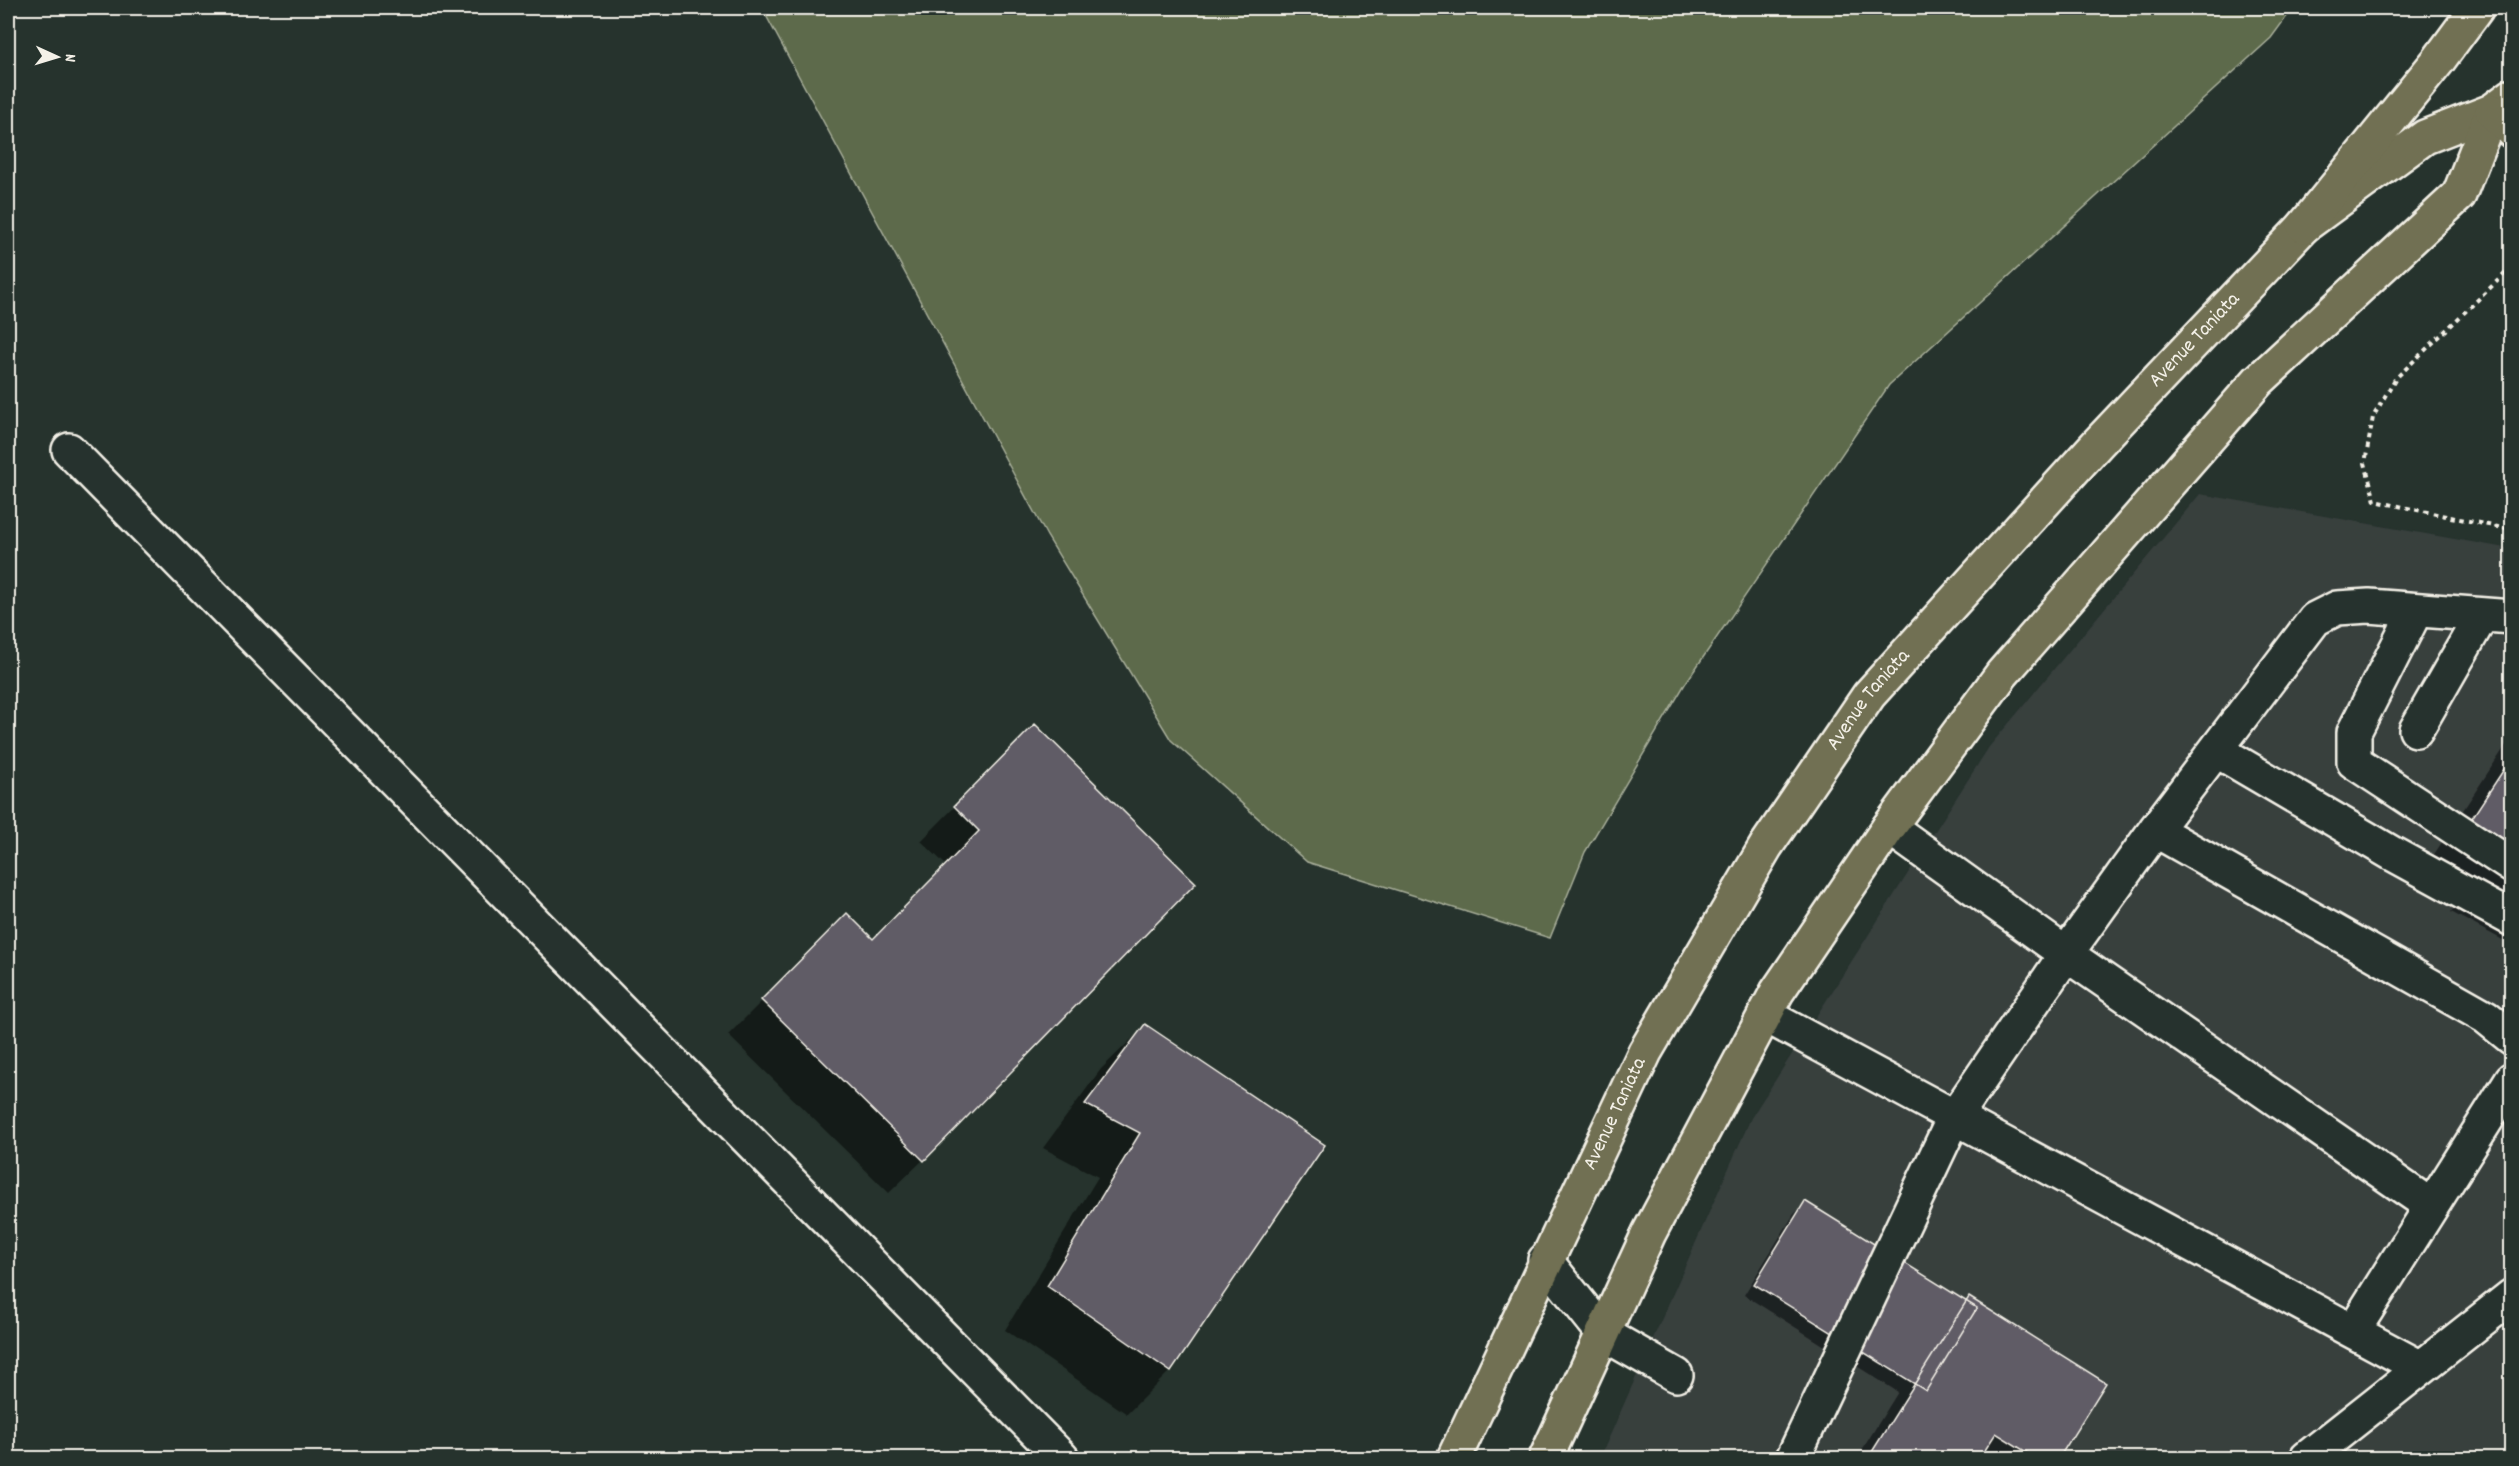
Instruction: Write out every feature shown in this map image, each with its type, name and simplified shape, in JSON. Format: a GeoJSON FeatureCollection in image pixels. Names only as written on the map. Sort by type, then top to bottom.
{"type":"FeatureCollection","features":[{"type":"Feature","properties":{"kind":"main road"},"geometry":{"type":"LineString","coordinates":[[2304,226],[2438,61],[2477,8]]}},
{"type":"Feature","properties":{"kind":"main road","name":"Avenue Taniata"},"geometry":{"type":"LineString","coordinates":[[1454,1458],[1545,1260],[1645,1052],[1766,846],[1869,695],[2090,452],[2304,226],[2425,137],[2505,113]]}},
{"type":"Feature","properties":{"kind":"main road","name":"Avenue Taniata"},"geometry":{"type":"LineString","coordinates":[[1546,1458],[1649,1233],[1765,1015],[1778,992],[1889,827],[2002,674],[2258,381],[2459,195],[2505,113]]}},
{"type":"Feature","properties":{"kind":"lane"},"geometry":{"type":"LineString","coordinates":[[69,450],[1062,1458]]}},
{"type":"Feature","properties":{"kind":"lane"},"geometry":{"type":"LineString","coordinates":[[1793,1458],[1954,1118],[2066,954],[2155,830],[2315,619],[2337,608],[2369,606],[2497,616]]}},
{"type":"Feature","properties":{"kind":"lane"},"geometry":{"type":"LineString","coordinates":[[2416,610],[2354,732],[2354,762],[2511,866]]}},
{"type":"Feature","properties":{"kind":"lane"},"geometry":{"type":"LineString","coordinates":[[2416,730],[2497,616]]}},
{"type":"Feature","properties":{"kind":"lane"},"geometry":{"type":"LineString","coordinates":[[2216,750],[2393,854],[2511,919]]}},
{"type":"Feature","properties":{"kind":"lane"},"geometry":{"type":"LineString","coordinates":[[1889,827],[2066,954],[2431,1206]]}},
{"type":"Feature","properties":{"kind":"lane"},"geometry":{"type":"LineString","coordinates":[[2155,830],[2486,1017],[2511,1038]]}},
{"type":"Feature","properties":{"kind":"lane"},"geometry":{"type":"LineString","coordinates":[[1765,1015],[2421,1368]]}},
{"type":"Feature","properties":{"kind":"lane"},"geometry":{"type":"LineString","coordinates":[[2353,1331],[2511,1079]]}},
{"type":"Feature","properties":{"kind":"lane"},"geometry":{"type":"LineString","coordinates":[[1545,1260],[1604,1334],[1676,1375]]}},
{"type":"Feature","properties":{"kind":"lane"},"geometry":{"type":"LineString","coordinates":[[2307,1458],[2511,1296]]}},
{"type":"Feature","properties":{"kind":"path"},"geometry":{"type":"LineString","coordinates":[[2511,267],[2395,379],[2373,417],[2365,463],[2375,501],[2511,530]]}},
{"type":"Feature","properties":{"kind":"shaded area"},"geometry":{"type":"Polygon","coordinates":[[[2200,494],[2511,549],[2511,1458],[1600,1458],[1751,1118],[1989,747],[2200,494]]]}},
{"type":"Feature","properties":{"kind":"green space"},"geometry":{"type":"Polygon","coordinates":[[[762,8],[2293,8],[2271,38],[1889,385],[1685,684],[1585,852],[1550,938],[1307,862],[1171,740],[1047,536],[762,8]]]}},
{"type":"Feature","properties":{"kind":"building"},"geometry":{"type":"Polygon","coordinates":[[[1035,724],[1196,883],[924,1161],[761,1000],[847,913],[873,939],[979,831],[954,806],[1035,724]]]}},
{"type":"Feature","properties":{"kind":"building"},"geometry":{"type":"Polygon","coordinates":[[[2512,757],[2512,878],[2493,868],[2511,843],[2470,821],[2512,757]]]}},
{"type":"Feature","properties":{"kind":"building"},"geometry":{"type":"Polygon","coordinates":[[[1145,1024],[1325,1145],[1171,1372],[1047,1286],[1140,1133],[1085,1104],[1145,1024]]]}},
{"type":"Feature","properties":{"kind":"building"},"geometry":{"type":"Polygon","coordinates":[[[1805,1201],[1977,1308],[1926,1391],[1754,1284],[1805,1201]]]}},
{"type":"Feature","properties":{"kind":"building"},"geometry":{"type":"Polygon","coordinates":[[[1969,1297],[2106,1383],[2059,1458],[2036,1458],[1996,1433],[1980,1458],[1876,1458],[1870,1455],[1969,1297]]]}}]}
